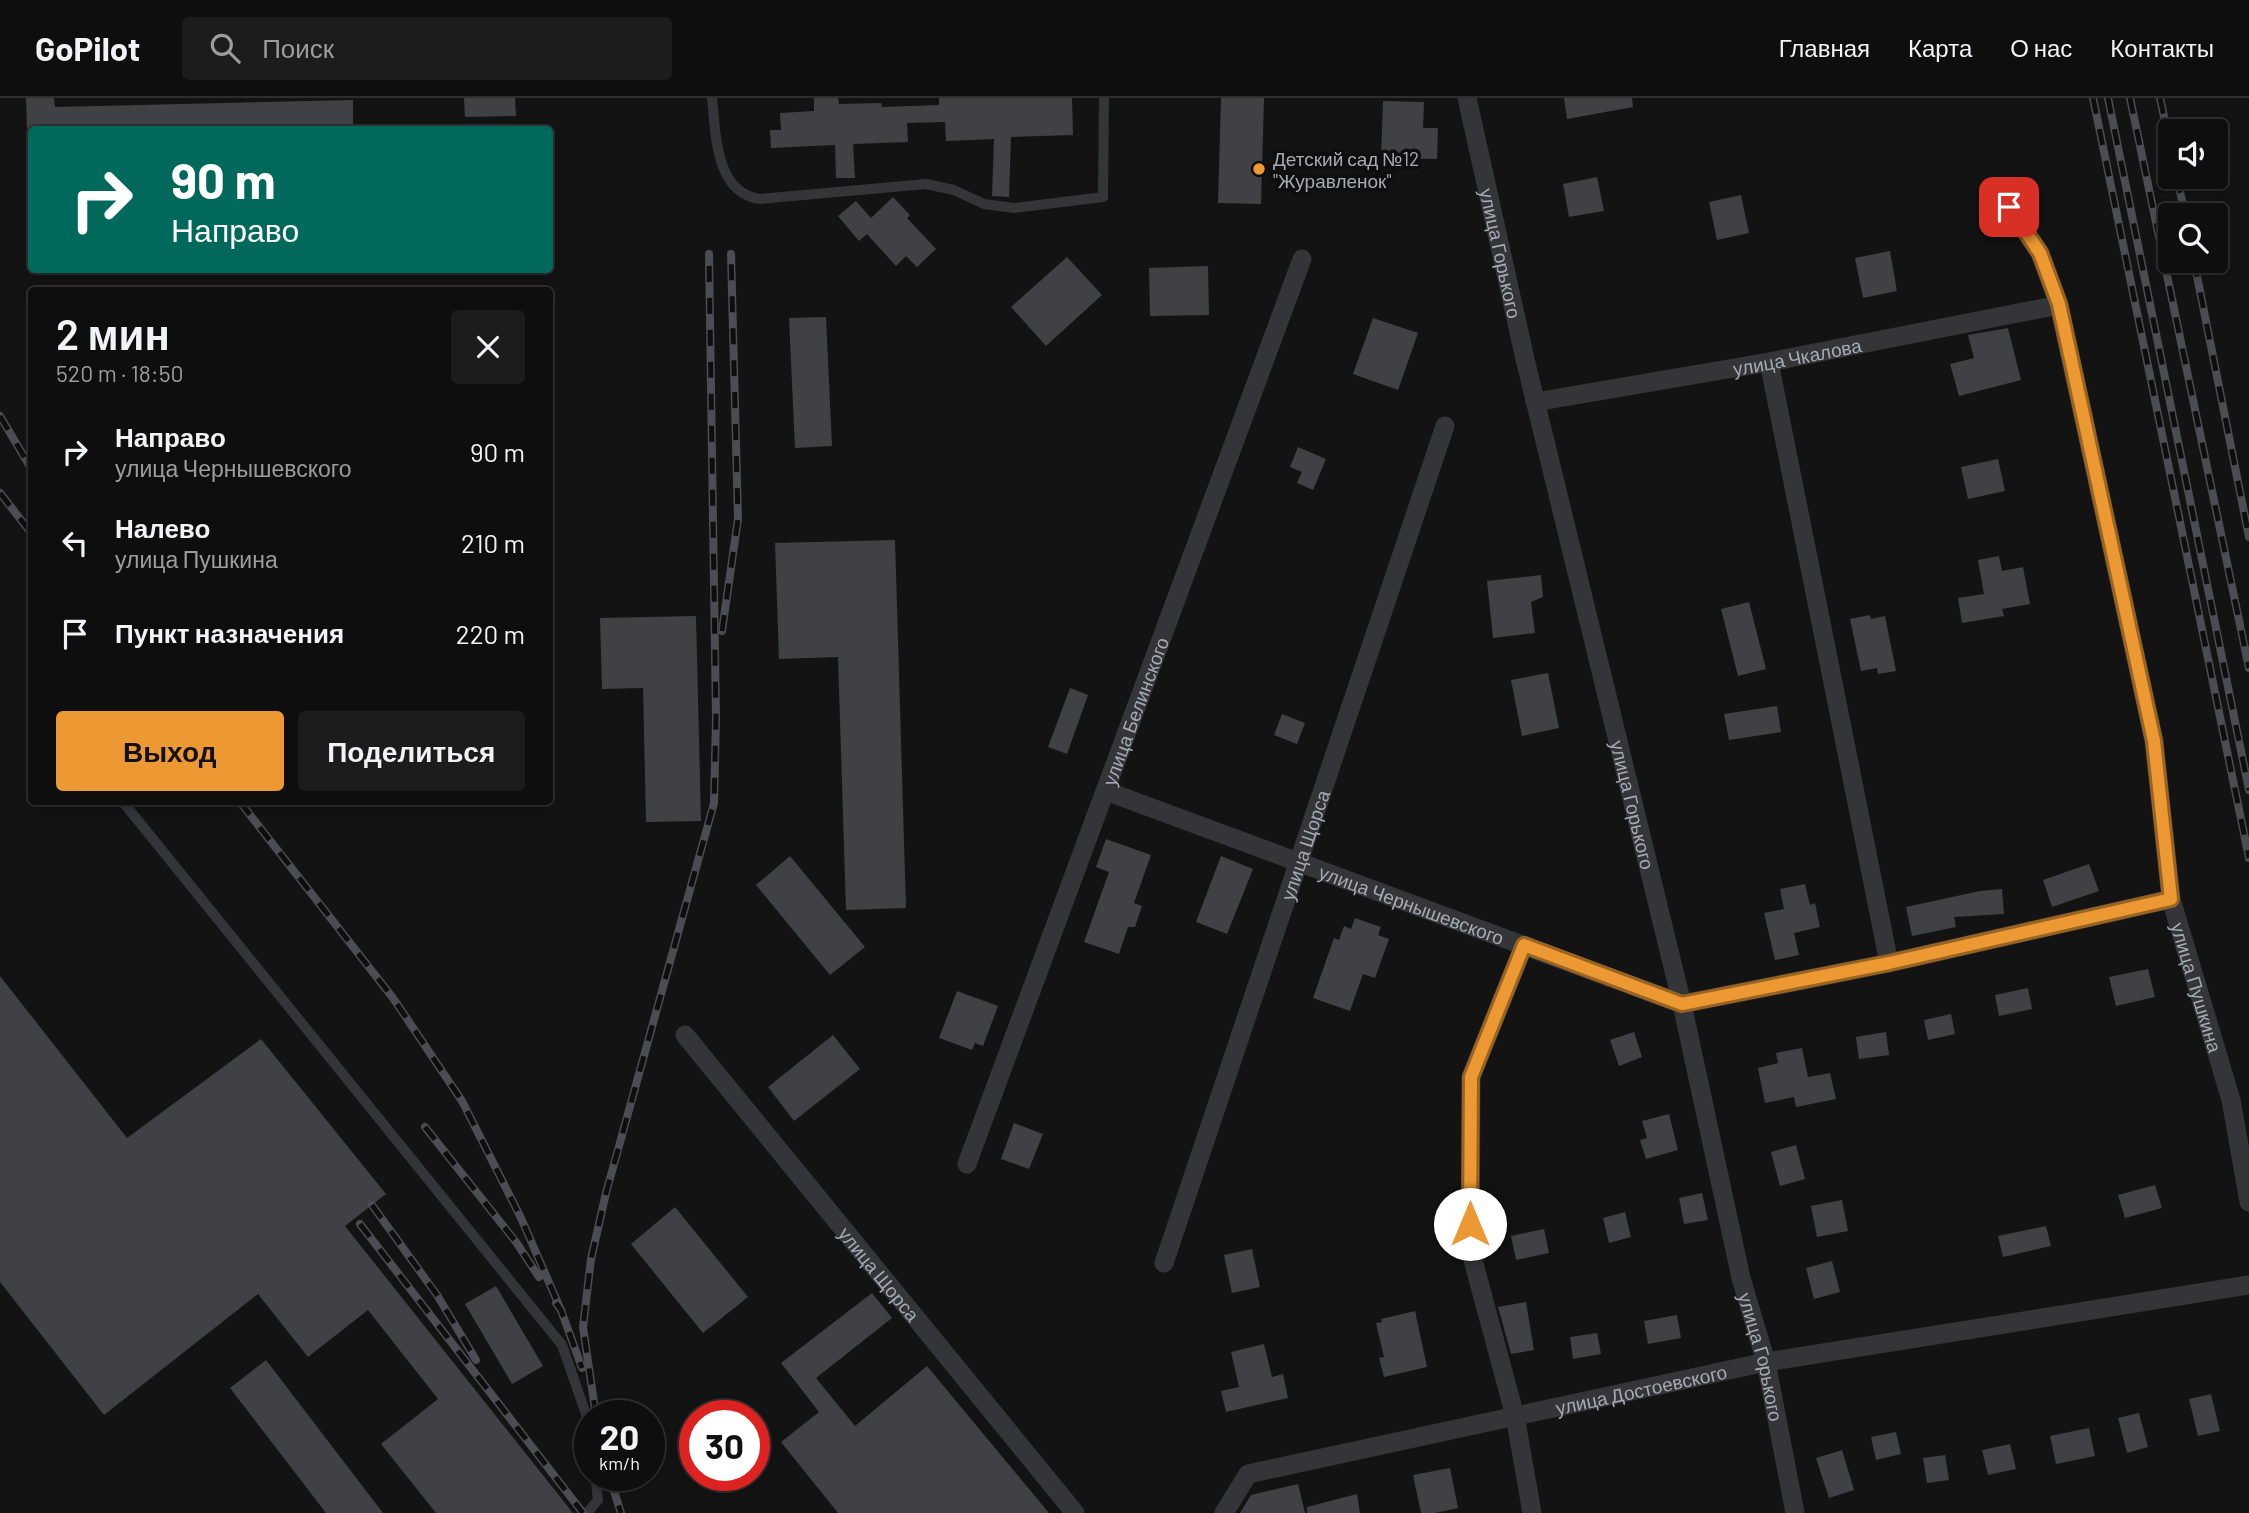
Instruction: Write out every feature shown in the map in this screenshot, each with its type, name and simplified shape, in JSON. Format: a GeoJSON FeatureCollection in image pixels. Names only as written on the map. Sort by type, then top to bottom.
{"type":"FeatureCollection","features":[{"type":"Feature","properties":{"kind":"street","name":"улица Горького"},"geometry":{"type":"LineString","coordinates":[[1466,98],[1535,402],[1682,1004],[1741,1278],[1766,1362],[1795,1513]]}},
{"type":"Feature","properties":{"kind":"street","name":"улица Пушкина"},"geometry":{"type":"LineString","coordinates":[[2009,207],[2040,253],[2059,304],[2154,741],[2171,899],[2231,1100],[2249,1202]]}},
{"type":"Feature","properties":{"kind":"street","name":"улица Белинского"},"geometry":{"type":"LineString","coordinates":[[967,1164],[1302,258]]}},
{"type":"Feature","properties":{"kind":"street","name":"улица Чкалова"},"geometry":{"type":"LineString","coordinates":[[1535,402],[1769,362],[2059,304]]}},
{"type":"Feature","properties":{"kind":"street"},"geometry":{"type":"LineString","coordinates":[[1769,362],[1889,963]]}},
{"type":"Feature","properties":{"kind":"street","name":"улица Щорса"},"geometry":{"type":"LineString","coordinates":[[1164,1263],[1445,426]]}},
{"type":"Feature","properties":{"kind":"street","name":"улица Чернышевского"},"geometry":{"type":"LineString","coordinates":[[1106,791],[1682,1004]]}},
{"type":"Feature","properties":{"kind":"street"},"geometry":{"type":"LineString","coordinates":[[1682,1004],[1889,963],[2171,899]]}},
{"type":"Feature","properties":{"kind":"street"},"geometry":{"type":"LineString","coordinates":[[1524,945],[1471,1077],[1470,1249],[1515,1416],[1532,1513]]}},
{"type":"Feature","properties":{"kind":"street","name":"улица Щорса"},"geometry":{"type":"LineString","coordinates":[[685,1035],[1075,1513]]}},
{"type":"Feature","properties":{"kind":"street","name":"улица Достоевского"},"geometry":{"type":"LineString","coordinates":[[1224,1513],[1248,1475],[1766,1362],[2249,1284]]}},
{"type":"Feature","properties":{"kind":"lane"},"geometry":{"type":"LineString","coordinates":[[712,98],[723,166],[731,183],[749,198],[926,184],[954,190],[984,204],[1014,208],[1103,197],[1104,98]]}},
{"type":"Feature","properties":{"kind":"lane"},"geometry":{"type":"LineString","coordinates":[[125,805],[562,1345],[581,1400]]}},
{"type":"Feature","properties":{"kind":"lane"},"geometry":{"type":"LineString","coordinates":[[587,1513],[598,1500],[597,1491]]}},
{"type":"Feature","properties":{"kind":"building"},"geometry":{"type":"Polygon","coordinates":[[[26,98],[54,98],[55,107],[353,100],[353,126],[28,126],[27,130],[26,98]]]}},
{"type":"Feature","properties":{"kind":"building"},"geometry":{"type":"Polygon","coordinates":[[[464,98],[515,98],[516,116],[465,117],[464,98]]]}},
{"type":"Feature","properties":{"kind":"building"},"geometry":{"type":"Polygon","coordinates":[[[814,98],[838,98],[839,104],[881,103],[882,107],[939,105],[939,98],[1072,98],[1073,135],[1011,137],[1009,197],[992,196],[994,139],[946,141],[945,122],[907,123],[908,142],[853,144],[855,178],[836,178],[835,145],[771,148],[770,130],[781,130],[780,113],[814,111],[814,98]]]}},
{"type":"Feature","properties":{"kind":"building"},"geometry":{"type":"Polygon","coordinates":[[[1221,98],[1264,98],[1261,204],[1218,203],[1221,98]]]}},
{"type":"Feature","properties":{"kind":"building"},"geometry":{"type":"Polygon","coordinates":[[[1564,98],[1632,98],[1633,107],[1567,119],[1564,98]]]}},
{"type":"Feature","properties":{"kind":"building"},"geometry":{"type":"Polygon","coordinates":[[[1383,101],[1424,102],[1423,128],[1438,128],[1437,159],[1381,158],[1383,101]]]}},
{"type":"Feature","properties":{"kind":"building"},"geometry":{"type":"Polygon","coordinates":[[[1597,177],[1604,211],[1569,217],[1563,184],[1597,177]]]}},
{"type":"Feature","properties":{"kind":"building"},"geometry":{"type":"Polygon","coordinates":[[[1741,195],[1749,233],[1717,240],[1709,202],[1741,195]]]}},
{"type":"Feature","properties":{"kind":"building"},"geometry":{"type":"Polygon","coordinates":[[[893,197],[910,215],[907,218],[936,249],[917,267],[906,256],[896,266],[867,234],[859,241],[838,216],[856,201],[871,218],[893,197]]]}},
{"type":"Feature","properties":{"kind":"building"},"geometry":{"type":"Polygon","coordinates":[[[1890,251],[1897,291],[1863,298],[1855,258],[1890,251]]]}},
{"type":"Feature","properties":{"kind":"building"},"geometry":{"type":"Polygon","coordinates":[[[1067,257],[1102,295],[1046,346],[1011,307],[1067,257]]]}},
{"type":"Feature","properties":{"kind":"building"},"geometry":{"type":"Polygon","coordinates":[[[1208,266],[1209,315],[1150,316],[1149,268],[1208,266]]]}},
{"type":"Feature","properties":{"kind":"building"},"geometry":{"type":"Polygon","coordinates":[[[826,317],[832,446],[795,448],[789,318],[826,317]]]}},
{"type":"Feature","properties":{"kind":"building"},"geometry":{"type":"Polygon","coordinates":[[[1373,318],[1418,333],[1398,390],[1353,374],[1373,318]]]}},
{"type":"Feature","properties":{"kind":"building"},"geometry":{"type":"Polygon","coordinates":[[[2008,328],[2021,380],[1959,396],[1950,364],[1974,358],[1968,335],[2008,328]]]}},
{"type":"Feature","properties":{"kind":"building"},"geometry":{"type":"Polygon","coordinates":[[[1298,447],[1326,459],[1313,490],[1297,483],[1302,472],[1290,467],[1298,447]]]}},
{"type":"Feature","properties":{"kind":"building"},"geometry":{"type":"Polygon","coordinates":[[[1998,459],[2005,491],[1968,499],[1961,467],[1998,459]]]}},
{"type":"Feature","properties":{"kind":"building"},"geometry":{"type":"Polygon","coordinates":[[[895,540],[906,908],[846,910],[838,657],[779,659],[775,543],[895,540]]]}},
{"type":"Feature","properties":{"kind":"building"},"geometry":{"type":"Polygon","coordinates":[[[1999,556],[2002,571],[2023,567],[2030,604],[2002,609],[2004,616],[1962,623],[1958,598],[1984,594],[1978,560],[1999,556]]]}},
{"type":"Feature","properties":{"kind":"building"},"geometry":{"type":"Polygon","coordinates":[[[1541,575],[1543,597],[1531,602],[1535,633],[1493,638],[1487,581],[1541,575]]]}},
{"type":"Feature","properties":{"kind":"building"},"geometry":{"type":"Polygon","coordinates":[[[1749,602],[1766,669],[1738,676],[1721,609],[1749,602]]]}},
{"type":"Feature","properties":{"kind":"building"},"geometry":{"type":"Polygon","coordinates":[[[1870,615],[1871,619],[1885,616],[1896,671],[1878,674],[1877,668],[1861,671],[1850,619],[1870,615]]]}},
{"type":"Feature","properties":{"kind":"building"},"geometry":{"type":"Polygon","coordinates":[[[696,616],[701,821],[646,822],[643,688],[602,689],[600,618],[696,616]]]}},
{"type":"Feature","properties":{"kind":"building"},"geometry":{"type":"Polygon","coordinates":[[[1548,673],[1559,728],[1522,736],[1511,680],[1548,673]]]}},
{"type":"Feature","properties":{"kind":"building"},"geometry":{"type":"Polygon","coordinates":[[[1070,688],[1088,695],[1067,754],[1048,747],[1070,688]]]}},
{"type":"Feature","properties":{"kind":"building"},"geometry":{"type":"Polygon","coordinates":[[[1777,706],[1781,732],[1729,740],[1724,714],[1777,706]]]}},
{"type":"Feature","properties":{"kind":"building"},"geometry":{"type":"Polygon","coordinates":[[[1282,714],[1305,723],[1297,744],[1274,735],[1282,714]]]}},
{"type":"Feature","properties":{"kind":"building"},"geometry":{"type":"Polygon","coordinates":[[[1106,839],[1151,855],[1134,903],[1142,906],[1135,927],[1128,927],[1119,954],[1084,942],[1109,872],[1096,867],[1106,839]]]}},
{"type":"Feature","properties":{"kind":"building"},"geometry":{"type":"Polygon","coordinates":[[[790,856],[865,947],[830,975],[756,885],[790,856]]]}},
{"type":"Feature","properties":{"kind":"building"},"geometry":{"type":"Polygon","coordinates":[[[1221,856],[1253,869],[1227,934],[1196,922],[1221,856]]]}},
{"type":"Feature","properties":{"kind":"building"},"geometry":{"type":"Polygon","coordinates":[[[2089,864],[2099,891],[2052,907],[2043,880],[2089,864]]]}},
{"type":"Feature","properties":{"kind":"building"},"geometry":{"type":"Polygon","coordinates":[[[1805,884],[1810,905],[1815,903],[1820,927],[1794,933],[1799,955],[1775,960],[1764,913],[1784,909],[1780,889],[1805,884]]]}},
{"type":"Feature","properties":{"kind":"building"},"geometry":{"type":"Polygon","coordinates":[[[2002,889],[2004,914],[1954,917],[1956,927],[1912,936],[1906,907],[2002,889]]]}},
{"type":"Feature","properties":{"kind":"building"},"geometry":{"type":"Polygon","coordinates":[[[1355,918],[1381,927],[1378,935],[1389,939],[1375,978],[1363,974],[1350,1011],[1313,998],[1334,938],[1339,940],[1344,926],[1351,929],[1355,918]]]}},
{"type":"Feature","properties":{"kind":"building"},"geometry":{"type":"Polygon","coordinates":[[[2148,969],[2155,997],[2116,1006],[2109,977],[2148,969]]]}},
{"type":"Feature","properties":{"kind":"building"},"geometry":{"type":"Polygon","coordinates":[[[0,976],[127,1138],[261,1039],[386,1194],[345,1226],[573,1513],[436,1513],[381,1444],[438,1399],[368,1310],[308,1357],[258,1294],[104,1415],[0,1282],[0,976]]]}},
{"type":"Feature","properties":{"kind":"building"},"geometry":{"type":"Polygon","coordinates":[[[2028,988],[2032,1009],[1999,1016],[1995,995],[2028,988]]]}},
{"type":"Feature","properties":{"kind":"building"},"geometry":{"type":"Polygon","coordinates":[[[957,991],[998,1006],[983,1046],[975,1043],[972,1050],[939,1038],[957,991]]]}},
{"type":"Feature","properties":{"kind":"building"},"geometry":{"type":"Polygon","coordinates":[[[1951,1014],[1955,1034],[1928,1040],[1924,1020],[1951,1014]]]}},
{"type":"Feature","properties":{"kind":"building"},"geometry":{"type":"Polygon","coordinates":[[[1634,1032],[1642,1057],[1619,1066],[1610,1040],[1634,1032]]]}},
{"type":"Feature","properties":{"kind":"building"},"geometry":{"type":"Polygon","coordinates":[[[1886,1032],[1889,1055],[1859,1059],[1856,1037],[1886,1032]]]}},
{"type":"Feature","properties":{"kind":"building"},"geometry":{"type":"Polygon","coordinates":[[[833,1035],[860,1069],[794,1121],[768,1087],[833,1035]]]}},
{"type":"Feature","properties":{"kind":"building"},"geometry":{"type":"Polygon","coordinates":[[[1802,1048],[1808,1077],[1830,1073],[1836,1099],[1796,1107],[1794,1097],[1765,1103],[1758,1068],[1778,1063],[1776,1053],[1802,1048]]]}},
{"type":"Feature","properties":{"kind":"building"},"geometry":{"type":"Polygon","coordinates":[[[1669,1114],[1678,1150],[1646,1159],[1640,1140],[1647,1138],[1642,1121],[1669,1114]]]}},
{"type":"Feature","properties":{"kind":"building"},"geometry":{"type":"Polygon","coordinates":[[[1014,1123],[1043,1134],[1029,1169],[1001,1159],[1014,1123]]]}},
{"type":"Feature","properties":{"kind":"building"},"geometry":{"type":"Polygon","coordinates":[[[1796,1145],[1805,1179],[1780,1186],[1771,1152],[1796,1145]]]}},
{"type":"Feature","properties":{"kind":"building"},"geometry":{"type":"Polygon","coordinates":[[[2155,1185],[2162,1208],[2125,1218],[2118,1195],[2155,1185]]]}},
{"type":"Feature","properties":{"kind":"building"},"geometry":{"type":"Polygon","coordinates":[[[1702,1193],[1708,1220],[1684,1224],[1679,1198],[1702,1193]]]}},
{"type":"Feature","properties":{"kind":"building"},"geometry":{"type":"Polygon","coordinates":[[[1842,1200],[1848,1231],[1817,1237],[1811,1206],[1842,1200]]]}},
{"type":"Feature","properties":{"kind":"building"},"geometry":{"type":"Polygon","coordinates":[[[675,1207],[748,1297],[703,1333],[631,1244],[675,1207]]]}},
{"type":"Feature","properties":{"kind":"building"},"geometry":{"type":"Polygon","coordinates":[[[1625,1212],[1631,1237],[1609,1243],[1603,1218],[1625,1212]]]}},
{"type":"Feature","properties":{"kind":"building"},"geometry":{"type":"Polygon","coordinates":[[[2046,1226],[2051,1246],[2003,1257],[1998,1236],[2046,1226]]]}},
{"type":"Feature","properties":{"kind":"building"},"geometry":{"type":"Polygon","coordinates":[[[1544,1229],[1549,1253],[1516,1260],[1511,1236],[1544,1229]]]}},
{"type":"Feature","properties":{"kind":"building"},"geometry":{"type":"Polygon","coordinates":[[[1252,1249],[1260,1287],[1232,1293],[1224,1255],[1252,1249]]]}},
{"type":"Feature","properties":{"kind":"building"},"geometry":{"type":"Polygon","coordinates":[[[1832,1261],[1840,1292],[1814,1299],[1806,1268],[1832,1261]]]}},
{"type":"Feature","properties":{"kind":"building"},"geometry":{"type":"Polygon","coordinates":[[[496,1286],[543,1366],[512,1384],[465,1304],[496,1286]]]}},
{"type":"Feature","properties":{"kind":"building"},"geometry":{"type":"Polygon","coordinates":[[[872,1293],[892,1318],[816,1378],[855,1426],[927,1366],[1049,1513],[838,1513],[781,1442],[819,1412],[781,1363],[872,1293]]]}},
{"type":"Feature","properties":{"kind":"building"},"geometry":{"type":"Polygon","coordinates":[[[1526,1302],[1534,1350],[1511,1354],[1498,1307],[1526,1302]]]}},
{"type":"Feature","properties":{"kind":"building"},"geometry":{"type":"Polygon","coordinates":[[[1415,1311],[1427,1367],[1384,1377],[1379,1358],[1384,1357],[1376,1323],[1382,1322],[1381,1319],[1415,1311]]]}},
{"type":"Feature","properties":{"kind":"building"},"geometry":{"type":"Polygon","coordinates":[[[1677,1315],[1681,1338],[1648,1344],[1644,1321],[1677,1315]]]}},
{"type":"Feature","properties":{"kind":"building"},"geometry":{"type":"Polygon","coordinates":[[[1597,1333],[1601,1354],[1573,1359],[1570,1337],[1597,1333]]]}},
{"type":"Feature","properties":{"kind":"building"},"geometry":{"type":"Polygon","coordinates":[[[1264,1344],[1272,1377],[1283,1374],[1288,1398],[1226,1412],[1221,1391],[1239,1387],[1231,1352],[1264,1344]]]}},
{"type":"Feature","properties":{"kind":"building"},"geometry":{"type":"Polygon","coordinates":[[[266,1360],[383,1513],[326,1513],[230,1388],[266,1360]]]}},
{"type":"Feature","properties":{"kind":"building"},"geometry":{"type":"Polygon","coordinates":[[[2211,1394],[2220,1431],[2198,1436],[2189,1399],[2211,1394]]]}},
{"type":"Feature","properties":{"kind":"building"},"geometry":{"type":"Polygon","coordinates":[[[2139,1413],[2148,1447],[2127,1453],[2118,1418],[2139,1413]]]}},
{"type":"Feature","properties":{"kind":"building"},"geometry":{"type":"Polygon","coordinates":[[[2089,1428],[2095,1456],[2056,1464],[2050,1436],[2089,1428]]]}},
{"type":"Feature","properties":{"kind":"building"},"geometry":{"type":"Polygon","coordinates":[[[1896,1432],[1901,1454],[1876,1460],[1871,1437],[1896,1432]]]}},
{"type":"Feature","properties":{"kind":"building"},"geometry":{"type":"Polygon","coordinates":[[[2010,1444],[2016,1469],[1988,1475],[1982,1450],[2010,1444]]]}},
{"type":"Feature","properties":{"kind":"building"},"geometry":{"type":"Polygon","coordinates":[[[1842,1450],[1854,1490],[1829,1498],[1816,1458],[1842,1450]]]}},
{"type":"Feature","properties":{"kind":"building"},"geometry":{"type":"Polygon","coordinates":[[[1945,1455],[1949,1480],[1927,1483],[1923,1458],[1945,1455]]]}},
{"type":"Feature","properties":{"kind":"building"},"geometry":{"type":"Polygon","coordinates":[[[1450,1468],[1458,1508],[1421,1513],[1413,1475],[1450,1468]]]}},
{"type":"Feature","properties":{"kind":"building"},"geometry":{"type":"Polygon","coordinates":[[[1298,1484],[1305,1513],[1240,1513],[1251,1495],[1298,1484]]]}},
{"type":"Feature","properties":{"kind":"building"},"geometry":{"type":"Polygon","coordinates":[[[1357,1494],[1360,1513],[1307,1513],[1307,1507],[1357,1494]]]}},
{"type":"Feature","properties":{"kind":"railway"},"geometry":{"type":"LineString","coordinates":[[2093,98],[2249,858]]}},
{"type":"Feature","properties":{"kind":"railway"},"geometry":{"type":"LineString","coordinates":[[2108,98],[2249,790]]}},
{"type":"Feature","properties":{"kind":"railway"},"geometry":{"type":"LineString","coordinates":[[2130,98],[2249,668]]}},
{"type":"Feature","properties":{"kind":"railway"},"geometry":{"type":"LineString","coordinates":[[2160,98],[2165,119]]}},
{"type":"Feature","properties":{"kind":"railway"},"geometry":{"type":"LineString","coordinates":[[2180,189],[2182,203]]}},
{"type":"Feature","properties":{"kind":"railway"},"geometry":{"type":"LineString","coordinates":[[594,1400],[583,1327],[591,1259],[606,1193],[714,803],[716,719],[709,254]]}},
{"type":"Feature","properties":{"kind":"railway"},"geometry":{"type":"LineString","coordinates":[[722,631],[738,519],[731,254]]}},
{"type":"Feature","properties":{"kind":"railway"},"geometry":{"type":"LineString","coordinates":[[2196,273],[2249,537]]}},
{"type":"Feature","properties":{"kind":"railway"},"geometry":{"type":"LineString","coordinates":[[0,416],[28,463]]}},
{"type":"Feature","properties":{"kind":"railway"},"geometry":{"type":"LineString","coordinates":[[0,493],[28,529]]}},
{"type":"Feature","properties":{"kind":"railway"},"geometry":{"type":"LineString","coordinates":[[242,805],[393,998],[462,1101],[521,1218],[561,1310]]}},
{"type":"Feature","properties":{"kind":"railway"},"geometry":{"type":"LineString","coordinates":[[425,1127],[516,1242],[539,1277]]}},
{"type":"Feature","properties":{"kind":"railway"},"geometry":{"type":"LineString","coordinates":[[372,1205],[437,1295],[476,1360]]}},
{"type":"Feature","properties":{"kind":"railway"},"geometry":{"type":"LineString","coordinates":[[360,1224],[583,1513]]}},
{"type":"Feature","properties":{"kind":"railway"},"geometry":{"type":"LineString","coordinates":[[556,1303],[582,1368]]}},
{"type":"Feature","properties":{"kind":"railway"},"geometry":{"type":"LineString","coordinates":[[614,1491],[621,1513]]}},
{"type":"Feature","properties":{"kind":"place","name":"Детский сад №12 \"Журавленок\""},"geometry":{"type":"Point","coordinates":[1259,169]}},
{"type":"Feature","properties":{"kind":"route"},"geometry":{"type":"LineString","coordinates":[[1470,1224],[1471,1077],[1524,945],[1682,1004],[1889,963],[2171,899],[2154,741],[2059,304],[2040,253],[2009,207]]}}]}
